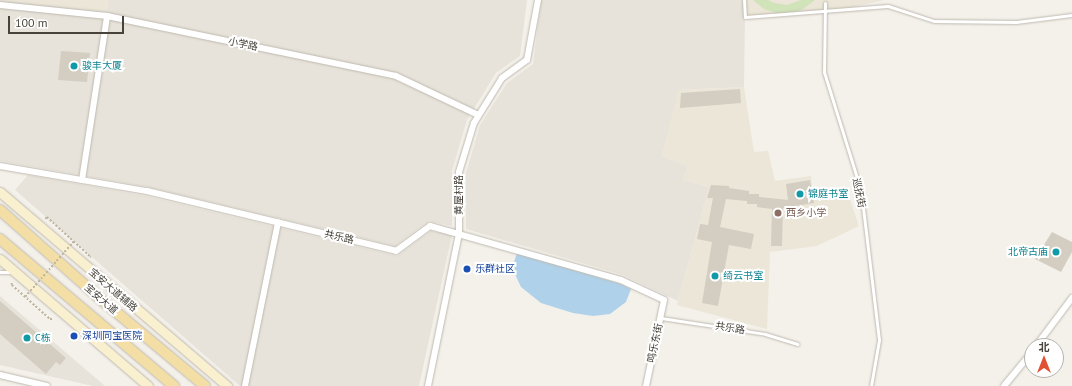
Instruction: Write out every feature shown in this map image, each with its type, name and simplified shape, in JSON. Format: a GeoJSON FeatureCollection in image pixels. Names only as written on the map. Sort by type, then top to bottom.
{"type":"FeatureCollection","features":[{"type":"Feature","properties":{"kind":"main road","name":"宝安大道辅路"},"geometry":{"type":"LineString","coordinates":[[0,192],[227,386]]}},
{"type":"Feature","properties":{"kind":"main road","name":"宝安大道"},"geometry":{"type":"LineString","coordinates":[[0,210],[103,301],[205,386]]}},
{"type":"Feature","properties":{"kind":"main road","name":"宝安大道"},"geometry":{"type":"LineString","coordinates":[[0,239],[174,386]]}},
{"type":"Feature","properties":{"kind":"main road"},"geometry":{"type":"LineString","coordinates":[[0,260],[148,386]]}},
{"type":"Feature","properties":{"kind":"street","name":"黄屋村路"},"geometry":{"type":"LineString","coordinates":[[428,386],[459,234],[459,172],[474,123],[478,115],[502,78],[527,60],[538,0]]}},
{"type":"Feature","properties":{"kind":"street","name":"小学路"},"geometry":{"type":"LineString","coordinates":[[0,4],[107,16],[396,76],[478,115]]}},
{"type":"Feature","properties":{"kind":"street"},"geometry":{"type":"LineString","coordinates":[[82,180],[107,16]]}},
{"type":"Feature","properties":{"kind":"street","name":"共乐路"},"geometry":{"type":"LineString","coordinates":[[0,166],[147,191],[396,251],[430,226],[621,280],[664,300]]}},
{"type":"Feature","properties":{"kind":"street"},"geometry":{"type":"LineString","coordinates":[[245,386],[278,222]]}},
{"type":"Feature","properties":{"kind":"street"},"geometry":{"type":"LineString","coordinates":[[1042,338],[1072,298]]}},
{"type":"Feature","properties":{"kind":"street","name":"鸣乐东街"},"geometry":{"type":"LineString","coordinates":[[646,386],[664,300]]}},
{"type":"Feature","properties":{"kind":"street"},"geometry":{"type":"LineString","coordinates":[[1004,386],[1024,362]]}},
{"type":"Feature","properties":{"kind":"street"},"geometry":{"type":"LineString","coordinates":[[0,375],[47,386]]}},
{"type":"Feature","properties":{"kind":"lane"},"geometry":{"type":"LineString","coordinates":[[744,0],[745,17],[888,6],[934,21],[1009,22],[1072,15]]}},
{"type":"Feature","properties":{"kind":"lane","name":"巡抚街"},"geometry":{"type":"LineString","coordinates":[[825,3],[824,72],[861,191],[879,340],[871,386]]}},
{"type":"Feature","properties":{"kind":"lane"},"geometry":{"type":"LineString","coordinates":[[0,272],[15,272]]}},
{"type":"Feature","properties":{"kind":"lane","name":"共乐路"},"geometry":{"type":"LineString","coordinates":[[661,318],[765,334],[797,344]]}},
{"type":"Feature","properties":{"kind":"path"},"geometry":{"type":"LineString","coordinates":[[45,220],[47,218],[90,255],[91,256],[89,259]]}},
{"type":"Feature","properties":{"kind":"path"},"geometry":{"type":"LineString","coordinates":[[25,297],[74,242]]}},
{"type":"Feature","properties":{"kind":"path"},"geometry":{"type":"LineString","coordinates":[[12,284],[51,319]]}},
{"type":"Feature","properties":{"kind":"shaded area"},"geometry":{"type":"Polygon","coordinates":[[[0,0],[527,0],[520,56],[496,73],[467,120],[452,171],[452,226],[429,221],[395,246],[148,187],[0,161],[0,0]]]}},
{"type":"Feature","properties":{"kind":"shaded area"},"geometry":{"type":"Polygon","coordinates":[[[0,0],[109,0],[107,12],[0,0]]]}},
{"type":"Feature","properties":{"kind":"shaded area"},"geometry":{"type":"Polygon","coordinates":[[[541,0],[744,0],[744,87],[679,90],[662,156],[688,166],[683,180],[709,187],[678,301],[623,275],[466,229],[466,173],[480,125],[507,83],[533,64],[541,0]]]}},
{"type":"Feature","properties":{"kind":"shaded area"},"geometry":{"type":"Polygon","coordinates":[[[744,0],[884,0],[835,11],[745,17],[744,0]]]}},
{"type":"Feature","properties":{"kind":"shaded area","name":"西乡小学"},"geometry":{"type":"Polygon","coordinates":[[[744,87],[754,152],[768,151],[775,181],[811,176],[813,194],[831,188],[835,199],[849,196],[859,226],[817,246],[770,252],[767,329],[677,305],[709,187],[683,180],[688,166],[662,156],[678,90],[744,87]]]}},
{"type":"Feature","properties":{"kind":"shaded area"},"geometry":{"type":"Polygon","coordinates":[[[28,175],[146,196],[397,256],[431,231],[452,235],[419,386],[240,386],[15,190],[28,175]]]}},
{"type":"Feature","properties":{"kind":"shaded area"},"geometry":{"type":"Polygon","coordinates":[[[0,296],[105,386],[93,386],[0,365],[0,296]]]}},
{"type":"Feature","properties":{"kind":"green space"},"geometry":{"type":"Polygon","coordinates":[[[753,0],[768,0],[774,3],[787,5],[801,0],[815,0],[803,9],[796,12],[779,14],[764,9],[753,0]]]}},
{"type":"Feature","properties":{"kind":"water"},"geometry":{"type":"Polygon","coordinates":[[[517,253],[621,284],[631,289],[626,302],[610,314],[593,316],[573,313],[541,303],[521,287],[515,274],[514,262],[517,253]]]}},
{"type":"Feature","properties":{"kind":"building","name":"骏丰大厦"},"geometry":{"type":"Polygon","coordinates":[[[61,51],[90,53],[87,82],[58,80],[61,51]]]}},
{"type":"Feature","properties":{"kind":"building"},"geometry":{"type":"Polygon","coordinates":[[[740,89],[741,103],[680,108],[681,93],[740,89]]]}},
{"type":"Feature","properties":{"kind":"building"},"geometry":{"type":"Polygon","coordinates":[[[810,180],[814,203],[783,208],[782,246],[771,246],[772,209],[757,207],[757,204],[747,204],[747,201],[726,199],[720,227],[754,234],[751,249],[729,245],[718,306],[702,303],[712,242],[697,239],[700,224],[708,225],[713,198],[707,198],[711,185],[729,186],[729,188],[749,191],[749,194],[759,194],[759,197],[788,200],[786,184],[810,180]]]}},
{"type":"Feature","properties":{"kind":"building","name":"北帝古庙"},"geometry":{"type":"Polygon","coordinates":[[[1052,232],[1072,242],[1072,252],[1061,272],[1035,259],[1052,232]]]}},
{"type":"Feature","properties":{"kind":"building","name":"C栋"},"geometry":{"type":"Polygon","coordinates":[[[0,301],[66,358],[60,365],[56,362],[46,374],[0,334],[0,301]]]}},
{"type":"Feature","properties":{"kind":"place","name":"骏丰大厦"},"geometry":{"type":"Point","coordinates":[74,66]}},
{"type":"Feature","properties":{"kind":"place","name":"锦庭书室"},"geometry":{"type":"Point","coordinates":[800,194]}},
{"type":"Feature","properties":{"kind":"place","name":"西乡小学"},"geometry":{"type":"Point","coordinates":[778,213]}},
{"type":"Feature","properties":{"kind":"place","name":"北帝古庙"},"geometry":{"type":"Point","coordinates":[1056,252]}},
{"type":"Feature","properties":{"kind":"place","name":"乐群社区"},"geometry":{"type":"Point","coordinates":[467,269]}},
{"type":"Feature","properties":{"kind":"place","name":"绮云书室"},"geometry":{"type":"Point","coordinates":[715,276]}},
{"type":"Feature","properties":{"kind":"place","name":"深圳同宝医院"},"geometry":{"type":"Point","coordinates":[74,336]}},
{"type":"Feature","properties":{"kind":"place","name":"C栋"},"geometry":{"type":"Point","coordinates":[27,338]}}]}
